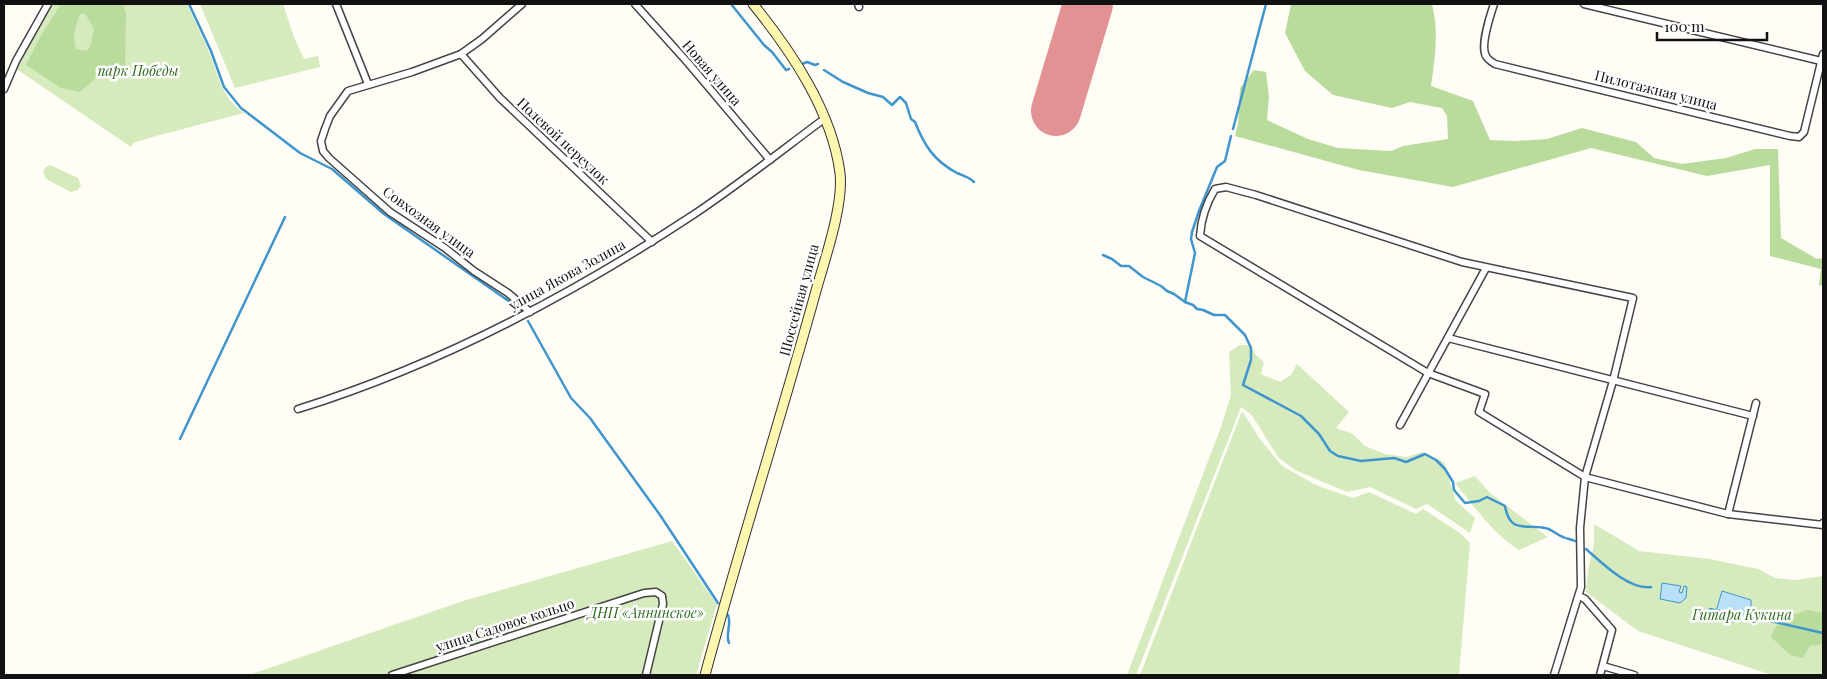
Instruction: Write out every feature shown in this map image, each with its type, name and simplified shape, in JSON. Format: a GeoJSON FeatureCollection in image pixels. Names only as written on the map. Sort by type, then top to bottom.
{"type":"FeatureCollection","features":[{"type":"Feature","properties":{"kind":"main road","name":"Шоссейная улица"},"geometry":{"type":"LineString","coordinates":[[705,675],[839,208],[840,175],[835,145],[804,77],[786,48],[753,4]]}},
{"type":"Feature","properties":{"kind":"street"},"geometry":{"type":"LineString","coordinates":[[4,89],[16,61],[48,4]]}},
{"type":"Feature","properties":{"kind":"street"},"geometry":{"type":"LineString","coordinates":[[336,4],[368,84],[412,72],[461,54],[482,39],[522,4]]}},
{"type":"Feature","properties":{"kind":"street","name":"Новая улица"},"geometry":{"type":"LineString","coordinates":[[635,4],[689,64],[770,160]]}},
{"type":"Feature","properties":{"kind":"street","name":"Пилотажная улица"},"geometry":{"type":"LineString","coordinates":[[1494,4],[1484,54],[1495,64],[1790,136],[1798,137],[1804,132],[1823,54]]}},
{"type":"Feature","properties":{"kind":"street"},"geometry":{"type":"LineString","coordinates":[[1584,4],[1821,62]]}},
{"type":"Feature","properties":{"kind":"street","name":"Полевой переулок"},"geometry":{"type":"LineString","coordinates":[[461,54],[500,98],[652,242]]}},
{"type":"Feature","properties":{"kind":"street","name":"Совхозная улица"},"geometry":{"type":"LineString","coordinates":[[368,84],[348,91],[330,116],[321,141],[323,150],[329,158],[390,212],[445,248],[474,271],[508,293],[530,312]]}},
{"type":"Feature","properties":{"kind":"street","name":"улица Якова Золина"},"geometry":{"type":"LineString","coordinates":[[298,409],[336,397],[417,366],[530,312],[652,242],[770,160],[824,119]]}},
{"type":"Feature","properties":{"kind":"street"},"geometry":{"type":"LineString","coordinates":[[1554,675],[1581,587],[1580,528],[1585,477],[1613,381],[1634,298],[1462,262],[1256,195],[1226,187],[1215,189],[1207,202],[1201,221],[1200,236],[1428,372],[1485,394],[1479,412],[1585,477],[1728,514],[1823,523]]}},
{"type":"Feature","properties":{"kind":"street"},"geometry":{"type":"LineString","coordinates":[[1400,424],[1486,268]]}},
{"type":"Feature","properties":{"kind":"street"},"geometry":{"type":"LineString","coordinates":[[1448,338],[1753,416]]}},
{"type":"Feature","properties":{"kind":"street"},"geometry":{"type":"LineString","coordinates":[[1728,514],[1756,403]]}},
{"type":"Feature","properties":{"kind":"street","name":"улица Садовое кольцо"},"geometry":{"type":"LineString","coordinates":[[392,675],[644,594],[656,592],[662,596],[663,604],[645,675]]}},
{"type":"Feature","properties":{"kind":"street"},"geometry":{"type":"LineString","coordinates":[[1579,596],[1585,599],[1612,630],[1600,675]]}},
{"type":"Feature","properties":{"kind":"street"},"geometry":{"type":"LineString","coordinates":[[1603,666],[1634,675]]}},
{"type":"Feature","properties":{"kind":"green space","name":"парк Победы"},"geometry":{"type":"Polygon","coordinates":[[[51,4],[187,4],[210,54],[225,93],[244,113],[156,136],[133,143],[131,147],[15,68],[51,4]]]}},
{"type":"Feature","properties":{"kind":"green space"},"geometry":{"type":"Polygon","coordinates":[[[61,4],[123,4],[126,14],[125,71],[104,71],[80,92],[61,88],[26,65],[40,37],[61,4]],[[81,13],[74,39],[76,49],[87,51],[91,44],[94,29],[86,15],[81,13]]]}},
{"type":"Feature","properties":{"kind":"green space"},"geometry":{"type":"Polygon","coordinates":[[[200,4],[283,4],[304,59],[318,56],[320,67],[235,88],[200,4]]]}},
{"type":"Feature","properties":{"kind":"green space"},"geometry":{"type":"Polygon","coordinates":[[[1291,4],[1432,4],[1436,35],[1431,86],[1473,101],[1490,140],[1547,139],[1582,128],[1636,142],[1654,158],[1682,164],[1726,158],[1755,149],[1778,149],[1781,238],[1817,259],[1823,258],[1823,286],[1819,285],[1821,269],[1770,256],[1770,165],[1707,176],[1591,148],[1453,187],[1359,170],[1235,136],[1238,123],[1240,88],[1254,70],[1266,72],[1269,97],[1267,120],[1308,139],[1338,148],[1391,151],[1403,146],[1448,139],[1447,116],[1442,108],[1410,102],[1392,108],[1333,95],[1305,71],[1285,33],[1291,4]]]}},
{"type":"Feature","properties":{"kind":"green space"},"geometry":{"type":"Polygon","coordinates":[[[50,165],[78,178],[81,185],[78,190],[71,192],[46,179],[43,172],[50,165]]]}},
{"type":"Feature","properties":{"kind":"green space"},"geometry":{"type":"Polygon","coordinates":[[[1240,345],[1251,345],[1255,354],[1264,362],[1261,374],[1280,382],[1291,375],[1297,364],[1349,412],[1336,428],[1353,434],[1365,446],[1385,454],[1407,457],[1422,452],[1444,462],[1456,501],[1475,518],[1470,533],[1427,504],[1416,509],[1370,487],[1347,492],[1295,470],[1278,457],[1251,414],[1241,407],[1136,675],[1127,675],[1221,427],[1231,395],[1229,352],[1240,345]]]}},
{"type":"Feature","properties":{"kind":"green space"},"geometry":{"type":"Polygon","coordinates":[[[1242,411],[1260,439],[1282,466],[1316,485],[1353,498],[1369,492],[1416,514],[1423,509],[1460,533],[1470,543],[1459,675],[1140,675],[1242,411]]]}},
{"type":"Feature","properties":{"kind":"green space"},"geometry":{"type":"Polygon","coordinates":[[[1475,476],[1491,494],[1548,537],[1519,550],[1509,543],[1484,519],[1455,483],[1475,476]]]}},
{"type":"Feature","properties":{"kind":"green space","name":"Гитара Кукина"},"geometry":{"type":"Polygon","coordinates":[[[1594,524],[1639,551],[1710,559],[1758,569],[1775,578],[1795,580],[1823,576],[1823,675],[1772,675],[1638,631],[1586,592],[1588,570],[1594,545],[1594,524]]]}},
{"type":"Feature","properties":{"kind":"green space","name":"ДНП «Аннинское»"},"geometry":{"type":"Polygon","coordinates":[[[672,541],[717,604],[696,675],[249,675],[463,601],[672,541]]]}},
{"type":"Feature","properties":{"kind":"green space"},"geometry":{"type":"Polygon","coordinates":[[[1807,610],[1823,613],[1823,644],[1810,646],[1803,658],[1790,655],[1771,637],[1781,622],[1790,616],[1807,610]]]}},
{"type":"Feature","properties":{"kind":"water"},"geometry":{"type":"Polygon","coordinates":[[[1662,583],[1681,586],[1679,592],[1682,593],[1684,586],[1687,587],[1686,598],[1680,603],[1660,599],[1662,583]]]}},
{"type":"Feature","properties":{"kind":"water"},"geometry":{"type":"Polygon","coordinates":[[[1722,591],[1751,600],[1751,620],[1731,622],[1714,618],[1722,591]]]}},
{"type":"Feature","properties":{"kind":"waterway"},"geometry":{"type":"LineString","coordinates":[[189,4],[211,51],[224,87],[241,108],[300,153],[332,169],[384,214],[523,311]]}},
{"type":"Feature","properties":{"kind":"waterway"},"geometry":{"type":"LineString","coordinates":[[731,4],[786,70],[789,69]]}},
{"type":"Feature","properties":{"kind":"waterway"},"geometry":{"type":"LineString","coordinates":[[1233,129],[1266,4]]}},
{"type":"Feature","properties":{"kind":"waterway"},"geometry":{"type":"LineString","coordinates":[[802,64],[807,62],[815,65],[818,64]]}},
{"type":"Feature","properties":{"kind":"waterway"},"geometry":{"type":"LineString","coordinates":[[824,70],[843,82],[868,93],[883,97],[892,105],[900,97],[906,103],[911,119],[915,122],[926,145],[936,158],[949,168],[974,182]]}},
{"type":"Feature","properties":{"kind":"waterway"},"geometry":{"type":"LineString","coordinates":[[1185,302],[1195,253],[1191,239],[1192,232],[1217,167],[1225,161],[1231,136]]}},
{"type":"Feature","properties":{"kind":"waterway"},"geometry":{"type":"LineString","coordinates":[[180,439],[285,217]]}},
{"type":"Feature","properties":{"kind":"waterway"},"geometry":{"type":"LineString","coordinates":[[1103,255],[1121,266],[1129,266],[1143,277],[1197,309],[1214,315],[1225,315],[1245,335],[1251,348],[1251,360],[1243,385],[1301,416],[1319,434],[1330,451],[1338,456],[1361,461],[1394,458],[1406,462],[1425,454],[1436,460],[1445,469],[1453,482],[1454,490],[1465,503],[1479,501],[1487,497],[1505,506],[1507,515],[1515,524],[1548,529],[1575,541]]}},
{"type":"Feature","properties":{"kind":"waterway"},"geometry":{"type":"LineString","coordinates":[[528,321],[571,398],[590,418],[660,515],[718,603]]}},
{"type":"Feature","properties":{"kind":"waterway"},"geometry":{"type":"LineString","coordinates":[[1586,549],[1625,580],[1643,587],[1651,587]]}},
{"type":"Feature","properties":{"kind":"waterway"},"geometry":{"type":"LineString","coordinates":[[1710,609],[1719,611]]}},
{"type":"Feature","properties":{"kind":"waterway"},"geometry":{"type":"LineString","coordinates":[[728,615],[729,643]]}},
{"type":"Feature","properties":{"kind":"waterway"},"geometry":{"type":"LineString","coordinates":[[1749,616],[1823,633]]}},
{"type":"Feature","properties":{"kind":"runway"},"geometry":{"type":"LineString","coordinates":[[1056,111],[1088,4]]}}]}
